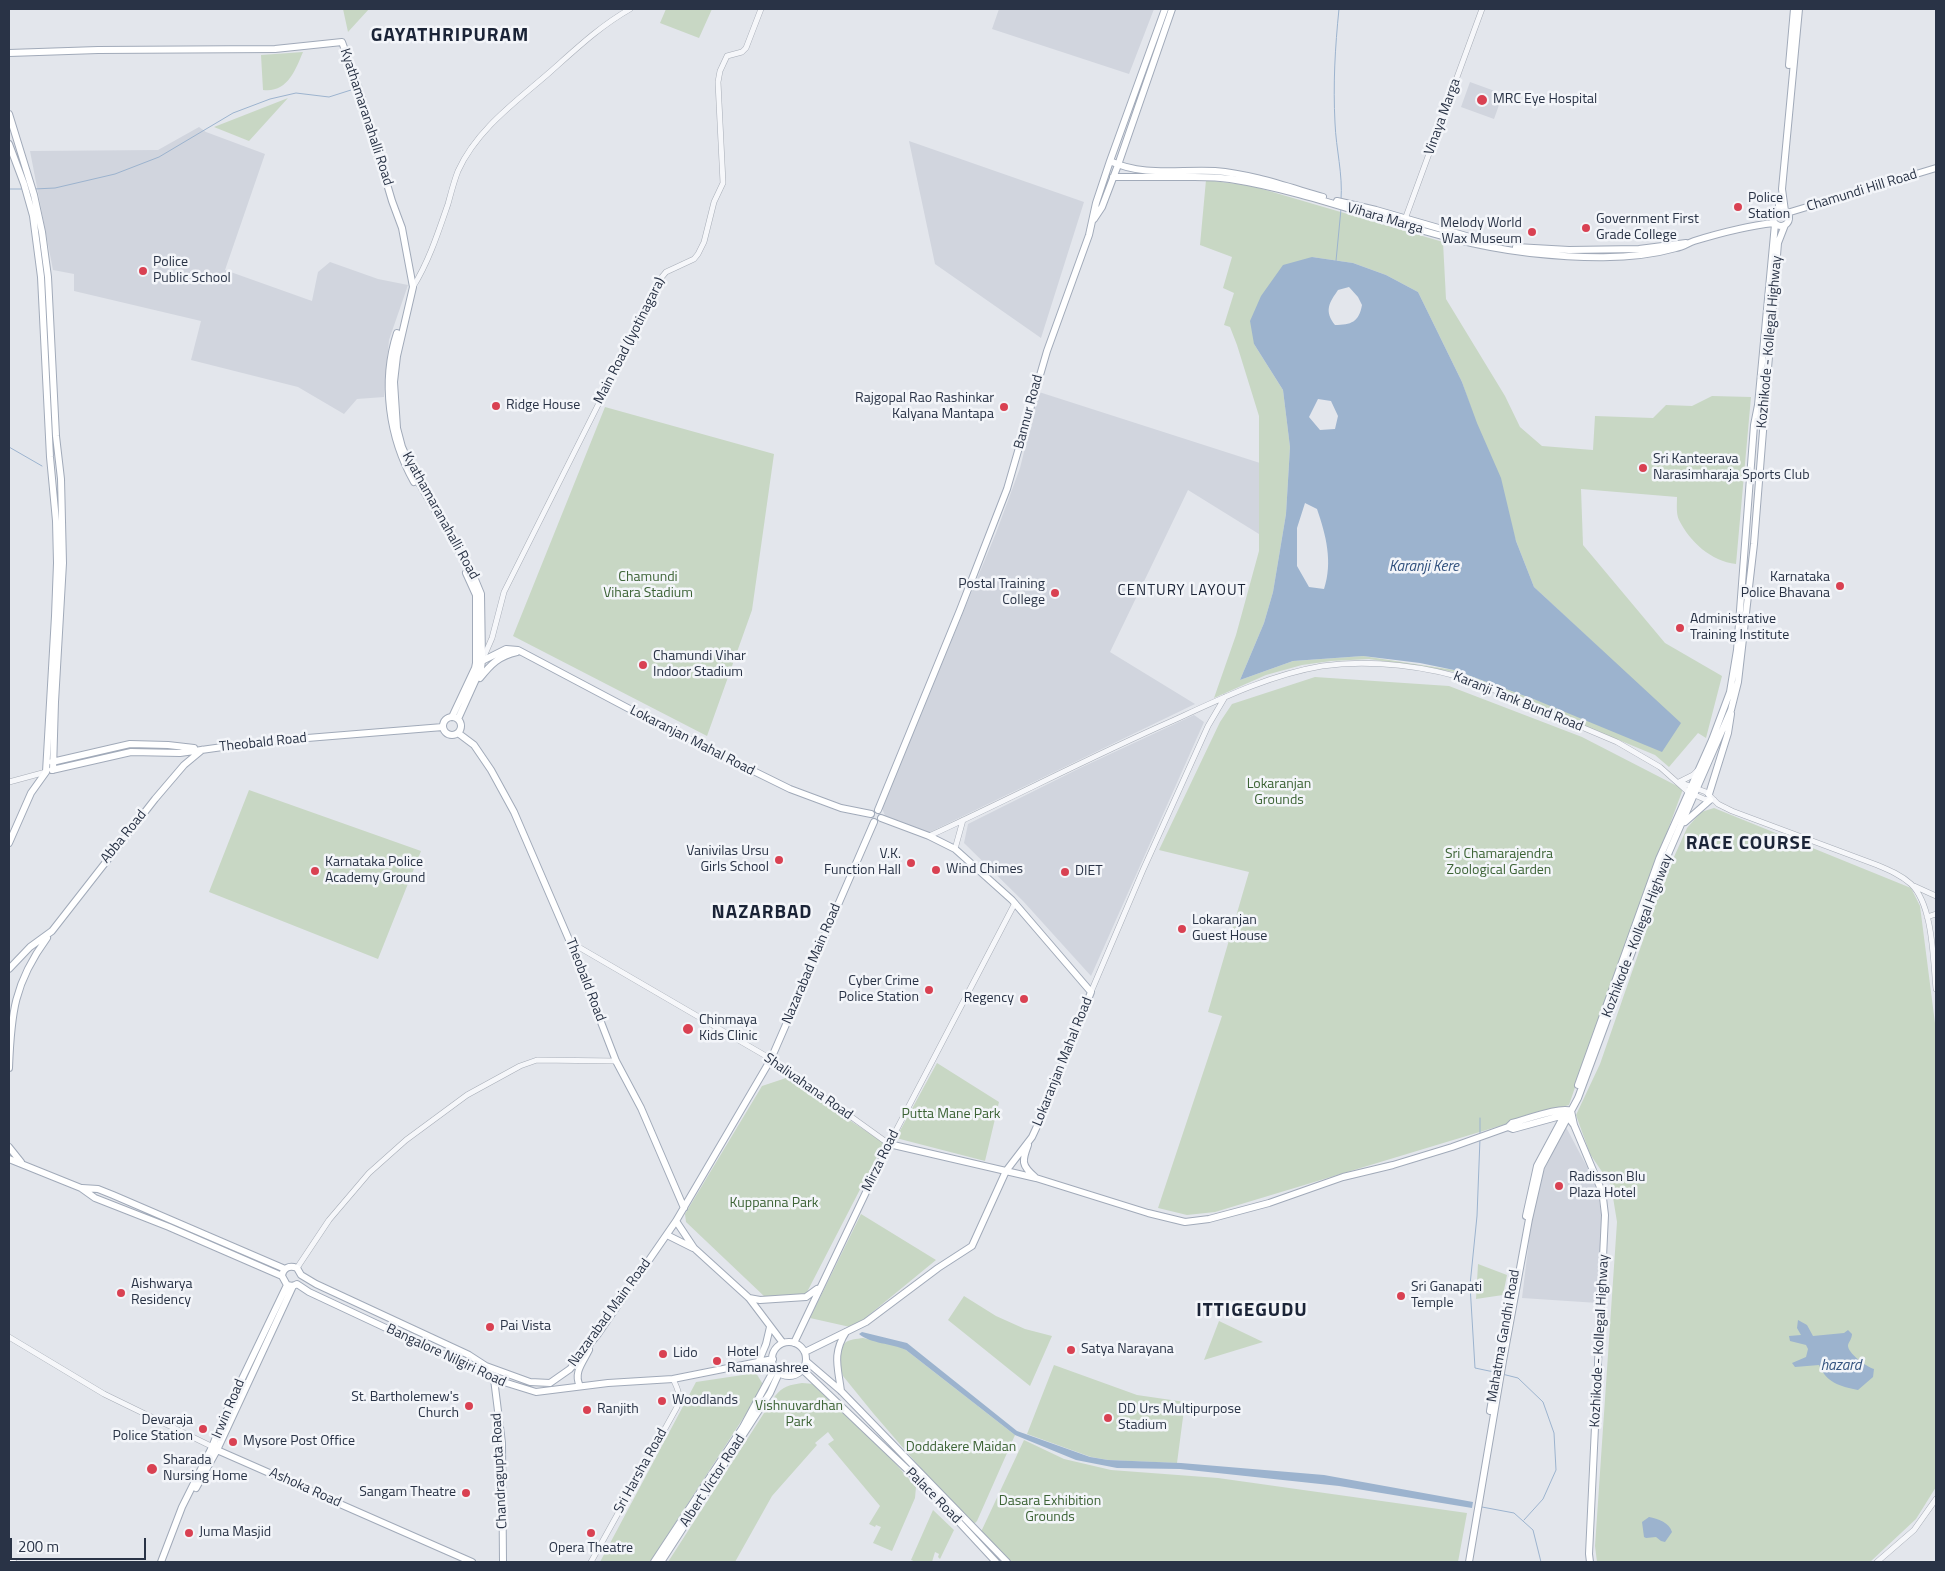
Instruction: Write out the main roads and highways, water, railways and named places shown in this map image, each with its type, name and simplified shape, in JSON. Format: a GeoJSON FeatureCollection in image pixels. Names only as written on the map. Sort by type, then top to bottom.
{"type":"FeatureCollection","features":[{"type":"Feature","properties":{"kind":"main road","name":"Bannur Road"},"geometry":{"type":"LineString","coordinates":[[878,810],[1004,497],[1020,448],[1030,405],[1047,351],[1092,222],[1096,203],[1110,162],[1165,9]]}},
{"type":"Feature","properties":{"kind":"main road"},"geometry":{"type":"LineString","coordinates":[[1092,222],[1099,212],[1118,165],[1172,9]]}},
{"type":"Feature","properties":{"kind":"main road","name":"Kozhikode - Kollegal Highway"},"geometry":{"type":"LineString","coordinates":[[1590,1562],[1605,1215],[1600,1187],[1568,1113],[1659,859],[1722,717],[1735,668],[1754,425],[1758,405],[1779,216],[1794,9]]}},
{"type":"Feature","properties":{"kind":"main road"},"geometry":{"type":"LineString","coordinates":[[1799,9],[1778,226],[1787,224],[1807,208]]}},
{"type":"Feature","properties":{"kind":"main road","name":"Kyathamaranahalli Road"},"geometry":{"type":"LineString","coordinates":[[9,53],[105,50],[194,51],[275,49],[342,42],[358,86],[392,201],[402,228],[413,288],[408,309],[400,324],[392,356],[389,392],[392,428],[410,476],[474,588],[481,668],[455,718]]}},
{"type":"Feature","properties":{"kind":"main road"},"geometry":{"type":"LineString","coordinates":[[9,114],[27,183],[39,214],[48,277],[56,436],[61,479],[63,563],[53,770]]}},
{"type":"Feature","properties":{"kind":"main road"},"geometry":{"type":"LineString","coordinates":[[9,144],[27,183]]}},
{"type":"Feature","properties":{"kind":"main road","name":"Vihara Marga"},"geometry":{"type":"LineString","coordinates":[[1110,162],[1135,170],[1216,171],[1254,177],[1336,203]]}},
{"type":"Feature","properties":{"kind":"main road","name":"Chamundi Hill Road"},"geometry":{"type":"LineString","coordinates":[[1750,225],[1936,168]]}},
{"type":"Feature","properties":{"kind":"main road","name":"Vihara Marga"},"geometry":{"type":"LineString","coordinates":[[1113,177],[1229,178],[1336,203],[1485,242],[1517,248],[1570,250],[1639,249],[1687,243],[1750,225]]}},
{"type":"Feature","properties":{"kind":"main road"},"geometry":{"type":"LineString","coordinates":[[9,843],[31,793],[46,772],[56,597],[56,521],[50,457],[41,277],[31,196]]}},
{"type":"Feature","properties":{"kind":"main road","name":"Kozhikode - Kollegal Highway"},"geometry":{"type":"LineString","coordinates":[[1568,1113],[1581,1088],[1670,852],[1731,710],[1738,682],[1754,544],[1778,243],[1789,218],[1779,216]]}},
{"type":"Feature","properties":{"kind":"main road"},"geometry":{"type":"LineString","coordinates":[[455,718],[479,662],[506,649],[515,649],[521,652]]}},
{"type":"Feature","properties":{"kind":"main road"},"geometry":{"type":"LineString","coordinates":[[473,686],[496,660],[503,656],[521,652]]}},
{"type":"Feature","properties":{"kind":"main road","name":"Lokaranjan Mahal Road"},"geometry":{"type":"LineString","coordinates":[[521,652],[664,728],[790,789],[841,808],[871,814]]}},
{"type":"Feature","properties":{"kind":"main road"},"geometry":{"type":"LineString","coordinates":[[1683,824],[1711,798],[1728,733],[1731,710]]}},
{"type":"Feature","properties":{"kind":"main road"},"geometry":{"type":"LineString","coordinates":[[455,718],[461,726],[460,731],[449,735],[443,727],[445,720],[455,718]]}},
{"type":"Feature","properties":{"kind":"main road","name":"Theobald Road"},"geometry":{"type":"LineString","coordinates":[[46,772],[120,754],[180,753],[258,742],[443,727]]}},
{"type":"Feature","properties":{"kind":"main road","name":"Theobald Road"},"geometry":{"type":"LineString","coordinates":[[460,731],[471,739],[514,812],[570,942],[616,1061],[641,1108],[684,1208]]}},
{"type":"Feature","properties":{"kind":"main road","name":"Theobald Road"},"geometry":{"type":"LineString","coordinates":[[46,763],[130,744],[168,745],[203,749]]}},
{"type":"Feature","properties":{"kind":"main road","name":"Abba Road"},"geometry":{"type":"LineString","coordinates":[[9,1068],[12,1015],[26,971],[34,955],[155,799],[184,765],[203,749]]}},
{"type":"Feature","properties":{"kind":"main road"},"geometry":{"type":"LineString","coordinates":[[874,810],[878,810],[881,813],[881,818],[874,822],[871,819],[871,814],[874,810]]}},
{"type":"Feature","properties":{"kind":"main road","name":"Lokaranjan Mahal Road"},"geometry":{"type":"LineString","coordinates":[[805,1352],[866,1322],[938,1268],[972,1246],[1006,1171],[1032,1137],[1048,1102],[1091,992],[1015,903],[955,848],[881,818]]}},
{"type":"Feature","properties":{"kind":"main road","name":"Nazarabad Main Road"},"geometry":{"type":"LineString","coordinates":[[684,1208],[771,1059],[874,822]]}},
{"type":"Feature","properties":{"kind":"main road","name":"Abba Road"},"geometry":{"type":"LineString","coordinates":[[9,969],[30,947],[52,931]]}},
{"type":"Feature","properties":{"kind":"main road"},"geometry":{"type":"LineString","coordinates":[[9,1008],[12,1015]]}},
{"type":"Feature","properties":{"kind":"main road","name":"Shalivahana Road"},"geometry":{"type":"LineString","coordinates":[[889,1144],[1036,1178],[1148,1213],[1176,1220],[1195,1221],[1269,1203],[1343,1177],[1393,1165],[1483,1136],[1508,1127],[1512,1123],[1568,1113]]}},
{"type":"Feature","properties":{"kind":"main road","name":"Mahatma Gandhi Road"},"geometry":{"type":"LineString","coordinates":[[1469,1562],[1499,1371],[1533,1177],[1537,1166],[1568,1113]]}},
{"type":"Feature","properties":{"kind":"main road"},"geometry":{"type":"LineString","coordinates":[[1032,1137],[1023,1162],[1025,1168],[1036,1178]]}},
{"type":"Feature","properties":{"kind":"main road","name":"Mirza Road"},"geometry":{"type":"LineString","coordinates":[[794,1343],[889,1144]]}},
{"type":"Feature","properties":{"kind":"main road"},"geometry":{"type":"LineString","coordinates":[[9,1147],[25,1166]]}},
{"type":"Feature","properties":{"kind":"main road"},"geometry":{"type":"LineString","coordinates":[[9,1159],[81,1188],[95,1198],[169,1227],[282,1276],[292,1285]]}},
{"type":"Feature","properties":{"kind":"main road"},"geometry":{"type":"LineString","coordinates":[[81,1188],[98,1189],[285,1269],[282,1276]]}},
{"type":"Feature","properties":{"kind":"main road"},"geometry":{"type":"LineString","coordinates":[[684,1208],[667,1235],[694,1248]]}},
{"type":"Feature","properties":{"kind":"main road"},"geometry":{"type":"LineString","coordinates":[[676,1221],[694,1248],[750,1298],[783,1344]]}},
{"type":"Feature","properties":{"kind":"main road","name":"Nazarabad Main Road"},"geometry":{"type":"LineString","coordinates":[[285,1269],[293,1266],[297,1268],[301,1275],[331,1291],[469,1355],[486,1366],[530,1382],[550,1382],[563,1375],[598,1334],[667,1235]]}},
{"type":"Feature","properties":{"kind":"main road","name":"Bangalore Nilgiri Road"},"geometry":{"type":"LineString","coordinates":[[292,1285],[456,1359],[494,1379],[536,1392],[673,1378],[772,1359]]}},
{"type":"Feature","properties":{"kind":"main road","name":"Irwin Road"},"geometry":{"type":"LineString","coordinates":[[165,1562],[186,1509],[292,1285]]}},
{"type":"Feature","properties":{"kind":"main road"},"geometry":{"type":"LineString","coordinates":[[750,1298],[766,1300],[806,1297],[821,1285]]}},
{"type":"Feature","properties":{"kind":"main road"},"geometry":{"type":"LineString","coordinates":[[758,1363],[766,1344],[770,1327]]}},
{"type":"Feature","properties":{"kind":"main road"},"geometry":{"type":"LineString","coordinates":[[841,1391],[836,1357],[841,1341],[847,1331]]}},
{"type":"Feature","properties":{"kind":"main road"},"geometry":{"type":"LineString","coordinates":[[580,1386],[577,1377],[580,1366],[598,1334]]}},
{"type":"Feature","properties":{"kind":"main road"},"geometry":{"type":"LineString","coordinates":[[794,1343],[799,1345],[805,1352],[806,1361],[803,1370],[792,1376],[777,1370],[772,1359],[776,1350],[783,1344],[794,1343]]}},
{"type":"Feature","properties":{"kind":"main road"},"geometry":{"type":"LineString","coordinates":[[806,1361],[841,1391],[1007,1562]]}},
{"type":"Feature","properties":{"kind":"main road"},"geometry":{"type":"LineString","coordinates":[[654,1562],[743,1427],[777,1370]]}},
{"type":"Feature","properties":{"kind":"main road","name":"Albert Victor Road"},"geometry":{"type":"LineString","coordinates":[[661,1562],[770,1393],[777,1370]]}},
{"type":"Feature","properties":{"kind":"main road","name":"Palace Road"},"geometry":{"type":"LineString","coordinates":[[803,1370],[932,1493],[996,1562]]}},
{"type":"Feature","properties":{"kind":"main road","name":"Chandragupta Road"},"geometry":{"type":"LineString","coordinates":[[494,1379],[502,1443],[503,1562]]}},
{"type":"Feature","properties":{"kind":"main road","name":"Irwin Road"},"geometry":{"type":"LineString","coordinates":[[161,1562],[182,1507],[215,1448]]}},
{"type":"Feature","properties":{"kind":"main road","name":"Ashoka Road"},"geometry":{"type":"LineString","coordinates":[[215,1448],[472,1562]]}},
{"type":"Feature","properties":{"kind":"main road","name":"Mahatma Gandhi Road"},"geometry":{"type":"LineString","coordinates":[[1465,1562],[1477,1507]]}},
{"type":"Feature","properties":{"kind":"water","name":"Karanji Kere"},"geometry":{"type":"Polygon","coordinates":[[[1312,257],[1353,263],[1386,275],[1418,292],[1462,382],[1477,423],[1501,478],[1516,541],[1534,587],[1681,723],[1662,752],[1536,700],[1454,670],[1420,663],[1363,656],[1293,661],[1240,680],[1264,623],[1273,592],[1286,514],[1290,447],[1283,390],[1254,344],[1250,321],[1261,296],[1283,265],[1312,257]],[[1349,287],[1338,290],[1330,303],[1329,311],[1335,325],[1350,323],[1356,319],[1361,311],[1362,305],[1358,297],[1349,287]],[[1318,399],[1309,417],[1320,430],[1335,429],[1338,416],[1331,401],[1318,399]],[[1305,503],[1297,528],[1297,566],[1309,587],[1324,589],[1327,579],[1328,559],[1323,529],[1317,509],[1305,503]]]}},
{"type":"Feature","properties":{"kind":"water","name":"hazard"},"geometry":{"type":"Polygon","coordinates":[[[1798,1320],[1807,1325],[1813,1336],[1844,1333],[1848,1330],[1852,1334],[1848,1345],[1851,1352],[1867,1366],[1874,1369],[1873,1377],[1858,1390],[1834,1383],[1826,1376],[1819,1365],[1795,1367],[1792,1363],[1806,1357],[1808,1349],[1806,1345],[1790,1341],[1789,1336],[1801,1335],[1797,1328],[1798,1320]]]}},
{"type":"Feature","properties":{"kind":"water"},"geometry":{"type":"Polygon","coordinates":[[[862,1332],[907,1343],[1017,1431],[1090,1457],[1108,1460],[1181,1463],[1324,1475],[1473,1502],[1472,1508],[1339,1486],[1180,1469],[1117,1468],[1076,1460],[1015,1435],[906,1350],[869,1340],[859,1334],[862,1332]]]}},
{"type":"Feature","properties":{"kind":"water"},"geometry":{"type":"Polygon","coordinates":[[[1649,1517],[1663,1522],[1671,1529],[1672,1532],[1665,1542],[1656,1537],[1644,1537],[1642,1522],[1649,1517]]]}},
{"type":"Feature","properties":{"kind":"waterway"},"geometry":{"type":"LineString","coordinates":[[1339,9],[1334,94],[1341,200]]}},
{"type":"Feature","properties":{"kind":"waterway"},"geometry":{"type":"LineString","coordinates":[[34,189],[55,188],[115,174],[159,157],[233,113],[270,99],[296,93],[329,97],[351,90]]}},
{"type":"Feature","properties":{"kind":"waterway"},"geometry":{"type":"LineString","coordinates":[[9,189],[23,189]]}},
{"type":"Feature","properties":{"kind":"waterway"},"geometry":{"type":"LineString","coordinates":[[1336,261],[1341,209]]}},
{"type":"Feature","properties":{"kind":"waterway"},"geometry":{"type":"LineString","coordinates":[[9,447],[42,466]]}},
{"type":"Feature","properties":{"kind":"waterway"},"geometry":{"type":"LineString","coordinates":[[1480,1118],[1480,1135]]}},
{"type":"Feature","properties":{"kind":"waterway"},"geometry":{"type":"LineString","coordinates":[[1480,1139],[1477,1216],[1470,1285],[1475,1368],[1494,1372]]}},
{"type":"Feature","properties":{"kind":"waterway"},"geometry":{"type":"LineString","coordinates":[[1502,1374],[1518,1378],[1543,1402],[1554,1433],[1556,1470],[1543,1499],[1524,1520]]}},
{"type":"Feature","properties":{"kind":"waterway"},"geometry":{"type":"LineString","coordinates":[[1482,1507],[1514,1513],[1533,1530],[1541,1562]]}},
{"type":"Feature","properties":{"kind":"place","name":"MRC Eye Hospital"},"geometry":{"type":"Point","coordinates":[1482,100]}},
{"type":"Feature","properties":{"kind":"place","name":"Police Station"},"geometry":{"type":"Point","coordinates":[1738,207]}},
{"type":"Feature","properties":{"kind":"place","name":"Government First Grade College"},"geometry":{"type":"Point","coordinates":[1586,228]}},
{"type":"Feature","properties":{"kind":"place","name":"Melody World Wax Museum"},"geometry":{"type":"Point","coordinates":[1532,232]}},
{"type":"Feature","properties":{"kind":"place","name":"Police Public School"},"geometry":{"type":"Point","coordinates":[143,271]}},
{"type":"Feature","properties":{"kind":"place","name":"Ridge House"},"geometry":{"type":"Point","coordinates":[496,406]}},
{"type":"Feature","properties":{"kind":"place","name":"Rajgopal Rao Rashinkar Kalyana Mantapa"},"geometry":{"type":"Point","coordinates":[1004,407]}},
{"type":"Feature","properties":{"kind":"place","name":"Sri Kanteerava Narasimharaja Sports Club"},"geometry":{"type":"Point","coordinates":[1643,468]}},
{"type":"Feature","properties":{"kind":"place","name":"Karnataka Police Bhavana"},"geometry":{"type":"Point","coordinates":[1840,586]}},
{"type":"Feature","properties":{"kind":"place","name":"Postal Training College"},"geometry":{"type":"Point","coordinates":[1055,593]}},
{"type":"Feature","properties":{"kind":"place","name":"Administrative Training Institute"},"geometry":{"type":"Point","coordinates":[1680,628]}},
{"type":"Feature","properties":{"kind":"place","name":"Chamundi Vihar Indoor Stadium"},"geometry":{"type":"Point","coordinates":[643,665]}},
{"type":"Feature","properties":{"kind":"place","name":"Vanivilas Ursu Girls School"},"geometry":{"type":"Point","coordinates":[779,860]}},
{"type":"Feature","properties":{"kind":"place","name":"V.K. Function Hall"},"geometry":{"type":"Point","coordinates":[911,863]}},
{"type":"Feature","properties":{"kind":"place","name":"Wind Chimes"},"geometry":{"type":"Point","coordinates":[936,870]}},
{"type":"Feature","properties":{"kind":"place","name":"Karnataka Police Academy Ground"},"geometry":{"type":"Point","coordinates":[315,871]}},
{"type":"Feature","properties":{"kind":"place","name":"DIET"},"geometry":{"type":"Point","coordinates":[1065,872]}},
{"type":"Feature","properties":{"kind":"place","name":"Lokaranjan Guest House"},"geometry":{"type":"Point","coordinates":[1182,929]}},
{"type":"Feature","properties":{"kind":"place","name":"Cyber Crime Police Station"},"geometry":{"type":"Point","coordinates":[929,990]}},
{"type":"Feature","properties":{"kind":"place","name":"Regency"},"geometry":{"type":"Point","coordinates":[1024,999]}},
{"type":"Feature","properties":{"kind":"place","name":"Chinmaya Kids Clinic"},"geometry":{"type":"Point","coordinates":[688,1029]}},
{"type":"Feature","properties":{"kind":"place","name":"Radisson Blu Plaza Hotel"},"geometry":{"type":"Point","coordinates":[1559,1186]}},
{"type":"Feature","properties":{"kind":"place","name":"Aishwarya Residency"},"geometry":{"type":"Point","coordinates":[121,1293]}},
{"type":"Feature","properties":{"kind":"place","name":"Sri Ganapati Temple"},"geometry":{"type":"Point","coordinates":[1401,1296]}},
{"type":"Feature","properties":{"kind":"place","name":"Pai Vista"},"geometry":{"type":"Point","coordinates":[490,1327]}},
{"type":"Feature","properties":{"kind":"place","name":"Satya Narayana"},"geometry":{"type":"Point","coordinates":[1071,1350]}},
{"type":"Feature","properties":{"kind":"place","name":"Lido"},"geometry":{"type":"Point","coordinates":[663,1354]}},
{"type":"Feature","properties":{"kind":"place","name":"Hotel Ramanashree"},"geometry":{"type":"Point","coordinates":[717,1361]}},
{"type":"Feature","properties":{"kind":"place","name":"Woodlands"},"geometry":{"type":"Point","coordinates":[662,1401]}},
{"type":"Feature","properties":{"kind":"place","name":"St. Bartholemew's Church"},"geometry":{"type":"Point","coordinates":[469,1406]}},
{"type":"Feature","properties":{"kind":"place","name":"Ranjith"},"geometry":{"type":"Point","coordinates":[587,1410]}},
{"type":"Feature","properties":{"kind":"place","name":"DD Urs Multipurpose Stadium"},"geometry":{"type":"Point","coordinates":[1108,1418]}},
{"type":"Feature","properties":{"kind":"place","name":"Devaraja Police Station"},"geometry":{"type":"Point","coordinates":[203,1429]}},
{"type":"Feature","properties":{"kind":"place","name":"Mysore Post Office"},"geometry":{"type":"Point","coordinates":[233,1442]}},
{"type":"Feature","properties":{"kind":"place","name":"Sharada Nursing Home"},"geometry":{"type":"Point","coordinates":[152,1469]}},
{"type":"Feature","properties":{"kind":"place","name":"Sangam Theatre"},"geometry":{"type":"Point","coordinates":[466,1493]}},
{"type":"Feature","properties":{"kind":"place","name":"Juma Masjid"},"geometry":{"type":"Point","coordinates":[189,1533]}},
{"type":"Feature","properties":{"kind":"place","name":"Opera Theatre"},"geometry":{"type":"Point","coordinates":[591,1533]}},
{"type":"Feature","properties":{"kind":"district","name":"GAYATHRIPURAM"},"geometry":{"type":"Point","coordinates":[450,36]}},
{"type":"Feature","properties":{"kind":"district","name":"CENTURY LAYOUT"},"geometry":{"type":"Point","coordinates":[1182,591]}},
{"type":"Feature","properties":{"kind":"district","name":"RACE COURSE"},"geometry":{"type":"Point","coordinates":[1749,844]}},
{"type":"Feature","properties":{"kind":"district","name":"NAZARBAD"},"geometry":{"type":"Point","coordinates":[762,913]}},
{"type":"Feature","properties":{"kind":"district","name":"ITTIGEGUDU"},"geometry":{"type":"Point","coordinates":[1252,1311]}},
{"type":"Feature","properties":{"kind":"park label","name":"Chamundi Vihara Stadium"},"geometry":{"type":"Point","coordinates":[648,586]}},
{"type":"Feature","properties":{"kind":"park label","name":"Lokaranjan Grounds"},"geometry":{"type":"Point","coordinates":[1279,794]}},
{"type":"Feature","properties":{"kind":"park label","name":"Sri Chamarajendra Zoological Garden"},"geometry":{"type":"Point","coordinates":[1499,864]}},
{"type":"Feature","properties":{"kind":"park label","name":"Putta Mane Park"},"geometry":{"type":"Point","coordinates":[951,1115]}},
{"type":"Feature","properties":{"kind":"park label","name":"Kuppanna Park"},"geometry":{"type":"Point","coordinates":[774,1204]}},
{"type":"Feature","properties":{"kind":"park label","name":"Vishnuvardhan Park"},"geometry":{"type":"Point","coordinates":[799,1415]}},
{"type":"Feature","properties":{"kind":"park label","name":"Doddakere Maidan"},"geometry":{"type":"Point","coordinates":[961,1448]}},
{"type":"Feature","properties":{"kind":"park label","name":"Dasara Exhibition Grounds"},"geometry":{"type":"Point","coordinates":[1050,1510]}}]}
